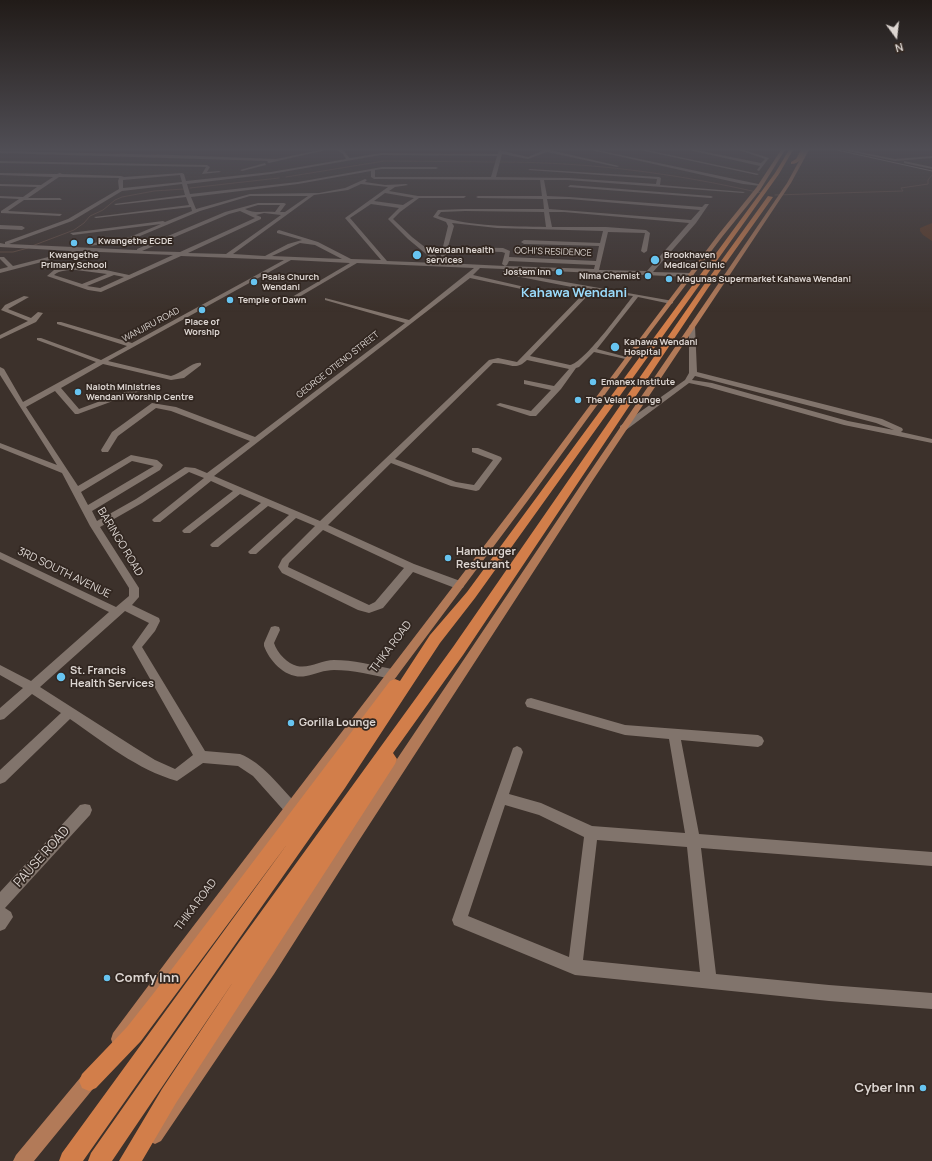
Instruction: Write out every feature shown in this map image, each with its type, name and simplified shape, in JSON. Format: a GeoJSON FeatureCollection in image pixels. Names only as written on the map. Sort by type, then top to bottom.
{"type":"FeatureCollection","features":[{"type":"Feature","properties":{"kind":"highway","name":"THIKA ROAD"},"geometry":{"type":"LineString","coordinates":[[70,1161],[340,782],[435,639],[472,595],[693,287],[756,204]]}},
{"type":"Feature","properties":{"kind":"highway","name":"THIKA ROAD"},"geometry":{"type":"LineString","coordinates":[[99,1161],[245,948],[458,651],[711,279],[758,204]]}},
{"type":"Feature","properties":{"kind":"highway"},"geometry":{"type":"LineString","coordinates":[[708,301],[707,298],[712,288],[711,279]]}},
{"type":"Feature","properties":{"kind":"highway"},"geometry":{"type":"LineString","coordinates":[[89,1081],[138,1028],[398,681],[435,639]]}},
{"type":"Feature","properties":{"kind":"highway"},"geometry":{"type":"LineString","coordinates":[[130,1161],[169,1096],[458,651]]}},
{"type":"Feature","properties":{"kind":"main road","name":"THIKA ROAD"},"geometry":{"type":"LineString","coordinates":[[22,1161],[89,1081],[177,959],[691,275],[754,204]]}},
{"type":"Feature","properties":{"kind":"main road","name":"THIKA ROAD"},"geometry":{"type":"LineString","coordinates":[[136,1161],[163,1125],[269,969],[353,837],[692,326],[708,301],[759,204]]}},
{"type":"Feature","properties":{"kind":"street"},"geometry":{"type":"LineString","coordinates":[[2,212],[15,204]]}},
{"type":"Feature","properties":{"kind":"street"},"geometry":{"type":"LineString","coordinates":[[2,245],[70,220],[95,204]]}},
{"type":"Feature","properties":{"kind":"street"},"geometry":{"type":"LineString","coordinates":[[66,248],[121,240],[142,234],[194,213],[223,204]]}},
{"type":"Feature","properties":{"kind":"street"},"geometry":{"type":"LineString","coordinates":[[138,251],[210,218],[259,204]]}},
{"type":"Feature","properties":{"kind":"street"},"geometry":{"type":"LineString","coordinates":[[277,213],[284,204]]}},
{"type":"Feature","properties":{"kind":"street"},"geometry":{"type":"LineString","coordinates":[[227,256],[299,204]]}},
{"type":"Feature","properties":{"kind":"street"},"geometry":{"type":"LineString","coordinates":[[367,204],[348,217],[347,220],[385,262]]}},
{"type":"Feature","properties":{"kind":"street"},"geometry":{"type":"LineString","coordinates":[[385,204],[404,207]]}},
{"type":"Feature","properties":{"kind":"street"},"geometry":{"type":"LineString","coordinates":[[408,204],[390,219],[410,238],[441,263]]}},
{"type":"Feature","properties":{"kind":"street"},"geometry":{"type":"LineString","coordinates":[[465,204],[467,215]]}},
{"type":"Feature","properties":{"kind":"street"},"geometry":{"type":"LineString","coordinates":[[545,204],[549,227]]}},
{"type":"Feature","properties":{"kind":"street"},"geometry":{"type":"LineString","coordinates":[[649,204],[704,209]]}},
{"type":"Feature","properties":{"kind":"street"},"geometry":{"type":"LineString","coordinates":[[649,273],[708,204]]}},
{"type":"Feature","properties":{"kind":"street"},"geometry":{"type":"LineString","coordinates":[[96,217],[191,206],[194,213],[210,218]]}},
{"type":"Feature","properties":{"kind":"street"},"geometry":{"type":"LineString","coordinates":[[130,277],[114,273],[78,268],[50,274],[50,276],[99,290],[130,277],[259,218],[240,209]]}},
{"type":"Feature","properties":{"kind":"street"},"geometry":{"type":"LineString","coordinates":[[644,251],[647,233],[606,229],[549,227],[467,215],[440,211],[435,216],[448,221],[467,215],[546,210],[587,212],[694,222]]}},
{"type":"Feature","properties":{"kind":"street"},"geometry":{"type":"LineString","coordinates":[[2,212],[60,214]]}},
{"type":"Feature","properties":{"kind":"street"},"geometry":{"type":"LineString","coordinates":[[253,214],[286,214]]}},
{"type":"Feature","properties":{"kind":"street"},"geometry":{"type":"LineString","coordinates":[[73,233],[173,221]]}},
{"type":"Feature","properties":{"kind":"street"},"geometry":{"type":"LineString","coordinates":[[441,263],[450,226],[448,221]]}},
{"type":"Feature","properties":{"kind":"street"},"geometry":{"type":"LineString","coordinates":[[131,226],[131,232],[142,234]]}},
{"type":"Feature","properties":{"kind":"street"},"geometry":{"type":"LineString","coordinates":[[0,227],[22,228]]}},
{"type":"Feature","properties":{"kind":"street"},"geometry":{"type":"LineString","coordinates":[[597,272],[606,229]]}},
{"type":"Feature","properties":{"kind":"street"},"geometry":{"type":"LineString","coordinates":[[279,232],[321,245],[353,262]]}},
{"type":"Feature","properties":{"kind":"street"},"geometry":{"type":"LineString","coordinates":[[265,258],[290,244],[305,240]]}},
{"type":"Feature","properties":{"kind":"street"},"geometry":{"type":"LineString","coordinates":[[524,242],[603,245]]}},
{"type":"Feature","properties":{"kind":"street"},"geometry":{"type":"LineString","coordinates":[[2,245],[39,248],[138,251],[353,262],[441,263],[597,272],[691,275]]}},
{"type":"Feature","properties":{"kind":"street"},"geometry":{"type":"LineString","coordinates":[[444,248],[503,250],[508,252],[505,267]]}},
{"type":"Feature","properties":{"kind":"street"},"geometry":{"type":"LineString","coordinates":[[0,271],[86,249]]}},
{"type":"Feature","properties":{"kind":"street"},"geometry":{"type":"LineString","coordinates":[[2,258],[12,268]]}},
{"type":"Feature","properties":{"kind":"street","name":"WANJIRU ROAD"},"geometry":{"type":"LineString","coordinates":[[22,406],[289,259]]}},
{"type":"Feature","properties":{"kind":"street","name":"OCHI'S RESIDENCE"},"geometry":{"type":"LineString","coordinates":[[506,259],[598,262]]}},
{"type":"Feature","properties":{"kind":"street"},"geometry":{"type":"LineString","coordinates":[[294,298],[353,262]]}},
{"type":"Feature","properties":{"kind":"street"},"geometry":{"type":"LineString","coordinates":[[480,266],[488,269],[591,289],[637,295],[671,302]]}},
{"type":"Feature","properties":{"kind":"street","name":"GEORGE OTIENO STREET"},"geometry":{"type":"LineString","coordinates":[[157,520],[256,440],[480,266]]}},
{"type":"Feature","properties":{"kind":"street"},"geometry":{"type":"LineString","coordinates":[[83,286],[114,273]]}},
{"type":"Feature","properties":{"kind":"street"},"geometry":{"type":"LineString","coordinates":[[469,276],[526,288]]}},
{"type":"Feature","properties":{"kind":"street"},"geometry":{"type":"LineString","coordinates":[[411,567],[379,605],[369,609],[285,570],[283,567],[285,561],[321,525],[491,361],[496,360],[516,365],[519,364],[591,289]]}},
{"type":"Feature","properties":{"kind":"street"},"geometry":{"type":"LineString","coordinates":[[500,405],[533,414],[573,368],[593,350],[637,295]]}},
{"type":"Feature","properties":{"kind":"street"},"geometry":{"type":"LineString","coordinates":[[26,297],[7,306],[4,310],[34,321]]}},
{"type":"Feature","properties":{"kind":"street"},"geometry":{"type":"LineString","coordinates":[[327,300],[409,322]]}},
{"type":"Feature","properties":{"kind":"street"},"geometry":{"type":"LineString","coordinates":[[0,337],[34,321],[40,313]]}},
{"type":"Feature","properties":{"kind":"street"},"geometry":{"type":"LineString","coordinates":[[59,323],[132,345]]}},
{"type":"Feature","properties":{"kind":"street"},"geometry":{"type":"LineString","coordinates":[[623,428],[688,381],[693,373],[692,326]]}},
{"type":"Feature","properties":{"kind":"street"},"geometry":{"type":"LineString","coordinates":[[39,339],[101,362],[171,378],[181,376],[198,364]]}},
{"type":"Feature","properties":{"kind":"street"},"geometry":{"type":"LineString","coordinates":[[593,350],[628,359]]}},
{"type":"Feature","properties":{"kind":"street"},"geometry":{"type":"LineString","coordinates":[[525,357],[573,368]]}},
{"type":"Feature","properties":{"kind":"street","name":"BARINGO ROAD"},"geometry":{"type":"LineString","coordinates":[[0,369],[22,406],[65,471],[96,526],[134,588],[134,597],[122,609],[0,715]]}},
{"type":"Feature","properties":{"kind":"street"},"geometry":{"type":"LineString","coordinates":[[693,373],[879,421],[909,435]]}},
{"type":"Feature","properties":{"kind":"street"},"geometry":{"type":"LineString","coordinates":[[688,381],[708,385],[847,423],[932,441]]}},
{"type":"Feature","properties":{"kind":"street"},"geometry":{"type":"LineString","coordinates":[[527,382],[556,389]]}},
{"type":"Feature","properties":{"kind":"street"},"geometry":{"type":"LineString","coordinates":[[56,387],[78,412],[82,412],[144,388]]}},
{"type":"Feature","properties":{"kind":"street"},"geometry":{"type":"LineString","coordinates":[[106,450],[115,434],[155,405],[173,409],[256,440]]}},
{"type":"Feature","properties":{"kind":"street"},"geometry":{"type":"LineString","coordinates":[[0,446],[65,471]]}},
{"type":"Feature","properties":{"kind":"street"},"geometry":{"type":"LineString","coordinates":[[389,459],[454,484],[476,488],[498,459],[475,450]]}},
{"type":"Feature","properties":{"kind":"street"},"geometry":{"type":"LineString","coordinates":[[76,491],[131,458],[154,462],[159,465],[157,468],[87,510]]}},
{"type":"Feature","properties":{"kind":"street"},"geometry":{"type":"LineString","coordinates":[[96,526],[188,469],[321,525],[360,545],[411,567],[459,585]]}},
{"type":"Feature","properties":{"kind":"street"},"geometry":{"type":"LineString","coordinates":[[187,531],[239,490]]}},
{"type":"Feature","properties":{"kind":"street"},"geometry":{"type":"LineString","coordinates":[[215,545],[267,502]]}},
{"type":"Feature","properties":{"kind":"street"},"geometry":{"type":"LineString","coordinates":[[253,552],[295,514]]}},
{"type":"Feature","properties":{"kind":"street","name":"3RD SOUTH AVENUE"},"geometry":{"type":"LineString","coordinates":[[0,555],[122,609],[155,621],[154,625],[139,642],[137,647],[200,757]]}},
{"type":"Feature","properties":{"kind":"street"},"geometry":{"type":"LineString","coordinates":[[275,630],[269,643],[271,650],[279,660],[293,671],[307,671],[325,665],[333,665],[357,667],[392,674]]}},
{"type":"Feature","properties":{"kind":"street"},"geometry":{"type":"LineString","coordinates":[[0,670],[32,687],[169,774],[177,774],[200,757],[240,760],[257,772],[291,808]]}},
{"type":"Feature","properties":{"kind":"street"},"geometry":{"type":"LineString","coordinates":[[531,703],[625,730],[758,741]]}},
{"type":"Feature","properties":{"kind":"street"},"geometry":{"type":"LineString","coordinates":[[0,778],[70,712]]}},
{"type":"Feature","properties":{"kind":"street"},"geometry":{"type":"LineString","coordinates":[[674,735],[693,840],[708,980]]}},
{"type":"Feature","properties":{"kind":"street"},"geometry":{"type":"LineString","coordinates":[[517,752],[459,920],[575,966],[932,1001]]}},
{"type":"Feature","properties":{"kind":"street"},"geometry":{"type":"LineString","coordinates":[[501,798],[541,809],[592,833],[932,858]]}},
{"type":"Feature","properties":{"kind":"street","name":"PAUSE ROAD"},"geometry":{"type":"LineString","coordinates":[[0,903],[85,810]]}},
{"type":"Feature","properties":{"kind":"street"},"geometry":{"type":"LineString","coordinates":[[575,966],[592,833]]}},
{"type":"Feature","properties":{"kind":"street"},"geometry":{"type":"LineString","coordinates":[[0,913],[6,917],[0,924]]}},
{"type":"Feature","properties":{"kind":"shaded area"},"geometry":{"type":"Polygon","coordinates":[[[932,223],[932,241],[923,235],[920,228],[932,223]]]}},
{"type":"Feature","properties":{"kind":"waterway"},"geometry":{"type":"LineString","coordinates":[[32,246],[74,230],[84,223],[90,216],[103,210],[110,204]]}},
{"type":"Feature","properties":{"kind":"waterway"},"geometry":{"type":"LineString","coordinates":[[0,252],[13,252],[28,248]]}},
{"type":"Feature","properties":{"kind":"place","name":"Kwangethe ECDE"},"geometry":{"type":"Point","coordinates":[90,241]}},
{"type":"Feature","properties":{"kind":"place","name":"Kwangethe Primary School"},"geometry":{"type":"Point","coordinates":[74,243]}},
{"type":"Feature","properties":{"kind":"place","name":"Wendani health services"},"geometry":{"type":"Point","coordinates":[417,255]}},
{"type":"Feature","properties":{"kind":"place","name":"Brookhaven Medical Clinic"},"geometry":{"type":"Point","coordinates":[655,260]}},
{"type":"Feature","properties":{"kind":"place","name":"Jostem Inn"},"geometry":{"type":"Point","coordinates":[559,272]}},
{"type":"Feature","properties":{"kind":"place","name":"Nima Chemist"},"geometry":{"type":"Point","coordinates":[648,276]}},
{"type":"Feature","properties":{"kind":"place","name":"Magunas Supermarket Kahawa Wendani"},"geometry":{"type":"Point","coordinates":[669,279]}},
{"type":"Feature","properties":{"kind":"place","name":"Psals Church Wendani"},"geometry":{"type":"Point","coordinates":[254,282]}},
{"type":"Feature","properties":{"kind":"place","name":"Temple of Dawn"},"geometry":{"type":"Point","coordinates":[230,300]}},
{"type":"Feature","properties":{"kind":"place","name":"Place of Worship"},"geometry":{"type":"Point","coordinates":[202,310]}},
{"type":"Feature","properties":{"kind":"place","name":"Kahawa Wendani Hospital"},"geometry":{"type":"Point","coordinates":[615,347]}},
{"type":"Feature","properties":{"kind":"place","name":"Emanex Institute"},"geometry":{"type":"Point","coordinates":[593,382]}},
{"type":"Feature","properties":{"kind":"place","name":"Naioth Ministries Wendani Worship Centre"},"geometry":{"type":"Point","coordinates":[78,392]}},
{"type":"Feature","properties":{"kind":"place","name":"The Velar Lounge"},"geometry":{"type":"Point","coordinates":[578,400]}},
{"type":"Feature","properties":{"kind":"place","name":"Hamburger Resturant"},"geometry":{"type":"Point","coordinates":[448,558]}},
{"type":"Feature","properties":{"kind":"place","name":"St. Francis Health Services"},"geometry":{"type":"Point","coordinates":[61,677]}},
{"type":"Feature","properties":{"kind":"place","name":"Gorilla Lounge"},"geometry":{"type":"Point","coordinates":[291,723]}},
{"type":"Feature","properties":{"kind":"place","name":"Comfy Inn"},"geometry":{"type":"Point","coordinates":[107,978]}},
{"type":"Feature","properties":{"kind":"place","name":"Cyber Inn"},"geometry":{"type":"Point","coordinates":[923,1088]}},
{"type":"Feature","properties":{"kind":"district","name":"Kahawa Wendani"},"geometry":{"type":"Point","coordinates":[574,293]}}]}
